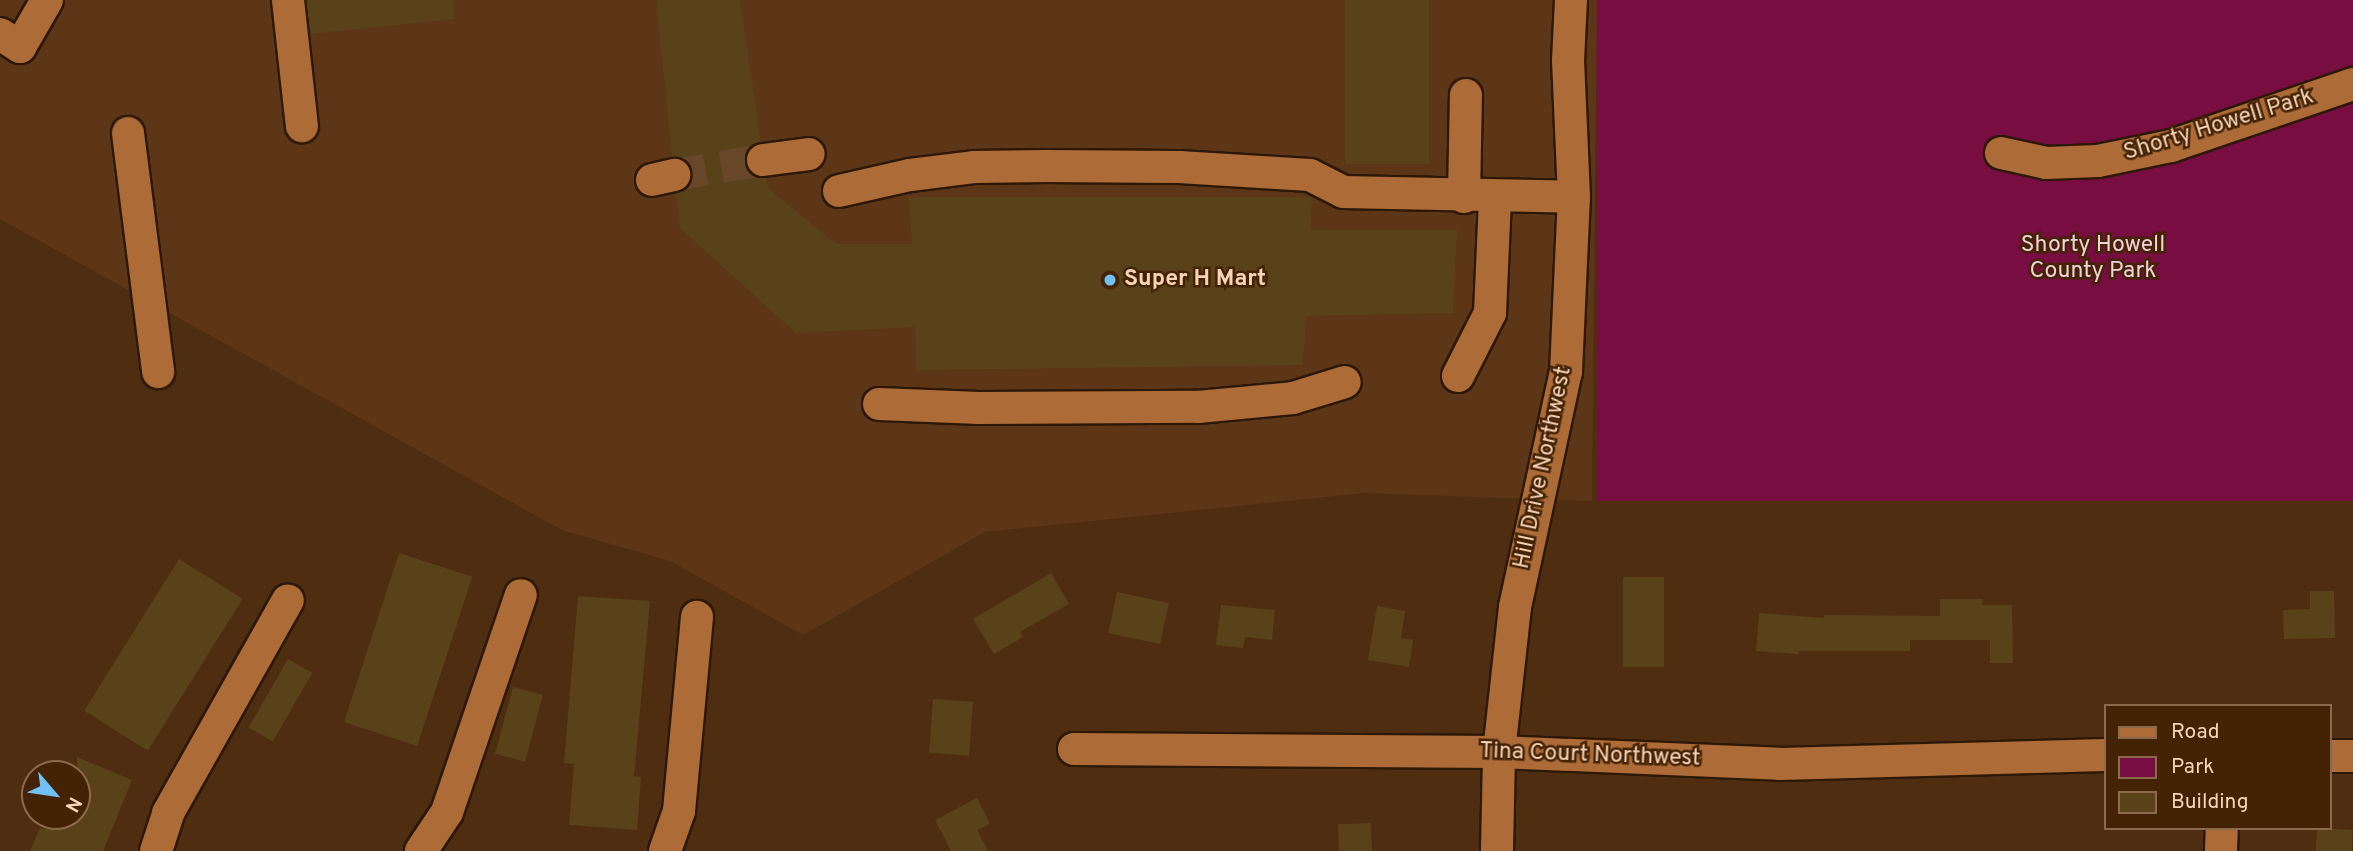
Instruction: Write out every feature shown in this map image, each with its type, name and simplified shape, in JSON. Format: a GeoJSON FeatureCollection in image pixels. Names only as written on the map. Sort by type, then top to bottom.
{"type":"FeatureCollection","features":[{"type":"Feature","properties":{"kind":"street"},"geometry":{"type":"LineString","coordinates":[[0,34],[20,47],[47,0]]}},
{"type":"Feature","properties":{"kind":"street"},"geometry":{"type":"LineString","coordinates":[[288,0],[302,126]]}},
{"type":"Feature","properties":{"kind":"street","name":"Hill Drive Northwest"},"geometry":{"type":"LineString","coordinates":[[1497,851],[1499,752],[1515,607],[1566,372],[1574,197],[1569,61],[1571,0]]}},
{"type":"Feature","properties":{"kind":"street","name":"Shorty Howell Park"},"geometry":{"type":"LineString","coordinates":[[2001,153],[2046,163],[2098,161],[2171,146],[2353,84]]}},
{"type":"Feature","properties":{"kind":"street"},"geometry":{"type":"LineString","coordinates":[[1464,197],[1466,95]]}},
{"type":"Feature","properties":{"kind":"street"},"geometry":{"type":"LineString","coordinates":[[128,133],[158,372]]}},
{"type":"Feature","properties":{"kind":"street"},"geometry":{"type":"LineString","coordinates":[[764,160],[809,154]]}},
{"type":"Feature","properties":{"kind":"street"},"geometry":{"type":"LineString","coordinates":[[839,191],[909,175],[974,167],[1179,167],[1310,175],[1343,192],[1464,197],[1574,197]]}},
{"type":"Feature","properties":{"kind":"street"},"geometry":{"type":"LineString","coordinates":[[1458,376],[1490,313],[1495,197]]}},
{"type":"Feature","properties":{"kind":"street"},"geometry":{"type":"LineString","coordinates":[[879,404],[979,408],[1198,407],[1293,398],[1345,382]]}},
{"type":"Feature","properties":{"kind":"street"},"geometry":{"type":"LineString","coordinates":[[421,851],[447,812],[521,595]]}},
{"type":"Feature","properties":{"kind":"street"},"geometry":{"type":"LineString","coordinates":[[156,851],[168,813],[288,600]]}},
{"type":"Feature","properties":{"kind":"street"},"geometry":{"type":"LineString","coordinates":[[665,851],[679,811],[696,617]]}},
{"type":"Feature","properties":{"kind":"street","name":"Tina Court Northwest"},"geometry":{"type":"LineString","coordinates":[[1074,748],[1499,752],[1780,764],[2104,755]]}},
{"type":"Feature","properties":{"kind":"street"},"geometry":{"type":"LineString","coordinates":[[2332,756],[2353,756]]}},
{"type":"Feature","properties":{"kind":"street"},"geometry":{"type":"LineString","coordinates":[[2221,851],[2222,830]]}},
{"type":"Feature","properties":{"kind":"shaded area"},"geometry":{"type":"Polygon","coordinates":[[[0,0],[1597,0],[1592,501],[1365,493],[985,532],[803,635],[670,561],[562,530],[0,219],[0,0]]]}},
{"type":"Feature","properties":{"kind":"green space","name":"Shorty Howell County Park"},"geometry":{"type":"Polygon","coordinates":[[[1597,0],[2353,0],[2353,501],[1597,501],[1597,0]]]}},
{"type":"Feature","properties":{"kind":"building"},"geometry":{"type":"Polygon","coordinates":[[[306,0],[453,0],[455,19],[310,34],[306,0]]]}},
{"type":"Feature","properties":{"kind":"building"},"geometry":{"type":"Polygon","coordinates":[[[656,0],[740,0],[761,142],[746,152],[745,163],[749,172],[766,178],[768,188],[836,244],[912,244],[909,197],[1312,197],[1311,230],[1457,230],[1453,313],[1306,316],[1303,365],[916,370],[915,327],[796,333],[680,228],[676,193],[687,188],[692,172],[687,162],[672,157],[656,0]]]}},
{"type":"Feature","properties":{"kind":"building"},"geometry":{"type":"Polygon","coordinates":[[[1345,0],[1429,0],[1429,164],[1345,164],[1345,0]]]}},
{"type":"Feature","properties":{"kind":"building"},"geometry":{"type":"Polygon","coordinates":[[[399,553],[472,577],[417,746],[344,722],[399,553]]]}},
{"type":"Feature","properties":{"kind":"building"},"geometry":{"type":"Polygon","coordinates":[[[179,559],[243,599],[148,751],[84,711],[179,559]]]}},
{"type":"Feature","properties":{"kind":"building"},"geometry":{"type":"Polygon","coordinates":[[[1051,573],[1069,604],[1020,632],[1023,637],[994,654],[973,619],[1051,573]]]}},
{"type":"Feature","properties":{"kind":"building"},"geometry":{"type":"Polygon","coordinates":[[[1623,577],[1664,577],[1664,667],[1623,667],[1623,577]]]}},
{"type":"Feature","properties":{"kind":"building"},"geometry":{"type":"Polygon","coordinates":[[[2310,591],[2334,591],[2335,638],[2284,639],[2283,610],[2310,609],[2310,591]]]}},
{"type":"Feature","properties":{"kind":"building"},"geometry":{"type":"Polygon","coordinates":[[[1117,592],[1169,603],[1160,644],[1108,633],[1117,592]]]}},
{"type":"Feature","properties":{"kind":"building"},"geometry":{"type":"Polygon","coordinates":[[[578,596],[650,601],[634,776],[641,777],[637,830],[569,825],[574,764],[564,763],[578,596]]]}},
{"type":"Feature","properties":{"kind":"building"},"geometry":{"type":"Polygon","coordinates":[[[1940,599],[1983,599],[1982,605],[2012,605],[2013,663],[1990,663],[1990,640],[1910,640],[1910,651],[1799,651],[1798,654],[1756,651],[1759,613],[1824,618],[1824,615],[1940,616],[1940,599]]]}},
{"type":"Feature","properties":{"kind":"building"},"geometry":{"type":"Polygon","coordinates":[[[1221,605],[1275,610],[1272,640],[1245,637],[1243,648],[1216,645],[1221,605]]]}},
{"type":"Feature","properties":{"kind":"building"},"geometry":{"type":"Polygon","coordinates":[[[1377,606],[1405,611],[1401,638],[1413,640],[1409,667],[1368,660],[1377,606]]]}},
{"type":"Feature","properties":{"kind":"building"},"geometry":{"type":"Polygon","coordinates":[[[288,659],[312,673],[273,741],[248,727],[288,659]]]}},
{"type":"Feature","properties":{"kind":"building"},"geometry":{"type":"Polygon","coordinates":[[[513,687],[543,695],[525,762],[495,754],[513,687]]]}},
{"type":"Feature","properties":{"kind":"building"},"geometry":{"type":"Polygon","coordinates":[[[933,699],[973,702],[969,756],[929,753],[933,699]]]}},
{"type":"Feature","properties":{"kind":"building"},"geometry":{"type":"Polygon","coordinates":[[[91,763],[132,780],[103,851],[30,851],[39,830],[91,830],[91,763]]]}},
{"type":"Feature","properties":{"kind":"building"},"geometry":{"type":"Polygon","coordinates":[[[977,798],[990,824],[977,830],[988,851],[951,851],[935,820],[977,798]]]}},
{"type":"Feature","properties":{"kind":"building"},"geometry":{"type":"Polygon","coordinates":[[[1371,823],[1372,851],[1339,851],[1338,824],[1371,823]]]}},
{"type":"Feature","properties":{"kind":"building"},"geometry":{"type":"Polygon","coordinates":[[[2317,830],[2353,830],[2352,851],[2316,851],[2317,830]]]}},
{"type":"Feature","properties":{"kind":"tunnel"},"geometry":{"type":"LineString","coordinates":[[674,175],[763,160]]}},
{"type":"Feature","properties":{"kind":"place","name":"Super H Mart"},"geometry":{"type":"Point","coordinates":[1110,280]}}]}
